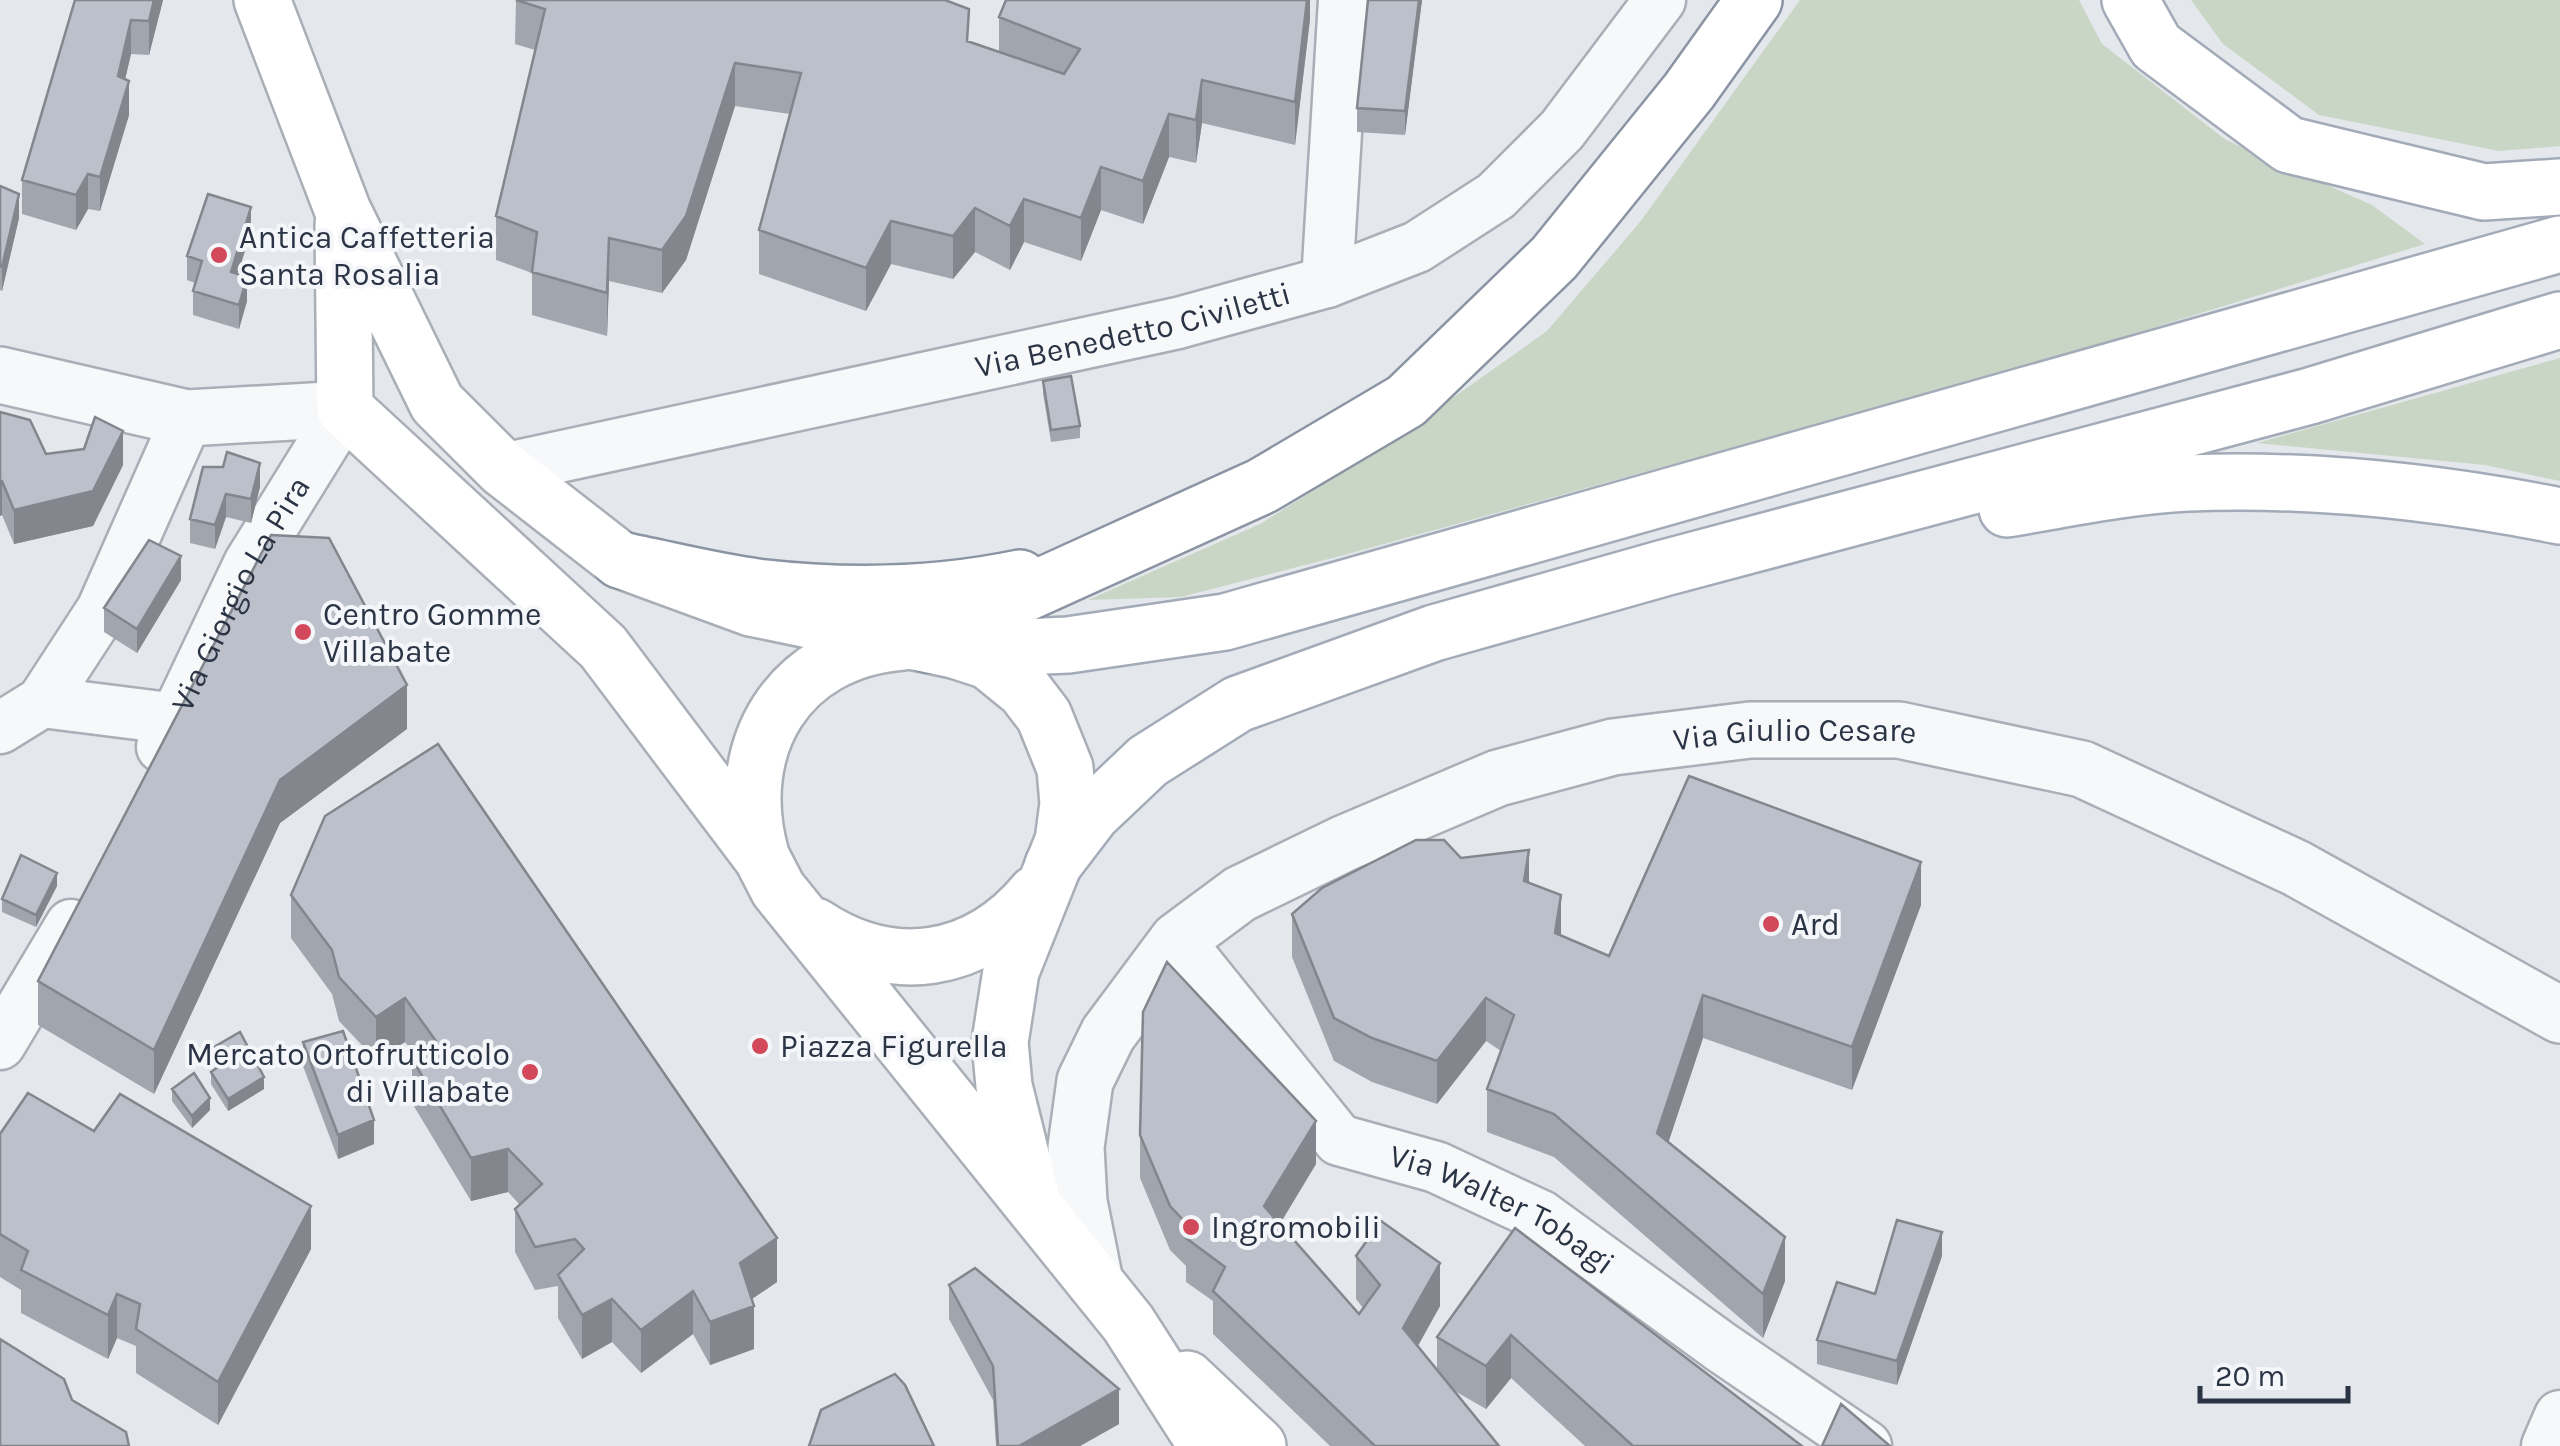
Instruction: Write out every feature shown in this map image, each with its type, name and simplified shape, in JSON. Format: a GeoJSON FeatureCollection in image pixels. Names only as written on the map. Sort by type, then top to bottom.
{"type":"FeatureCollection","features":[{"type":"Feature","properties":{"kind":"main road"},"geometry":{"type":"LineString","coordinates":[[262,0],[343,211],[437,403],[503,469],[620,560],[751,608],[932,645],[988,661],[1025,690],[1044,716],[1065,768],[1068,804],[1063,841],[1011,971],[1000,1042],[1004,1086],[1033,1204]]}},
{"type":"Feature","properties":{"kind":"main road"},"geometry":{"type":"LineString","coordinates":[[932,645],[994,608],[1262,486],[1406,401],[1554,258],[1688,91],[1754,0]]}},
{"type":"Feature","properties":{"kind":"main road"},"geometry":{"type":"LineString","coordinates":[[2130,0],[2156,46],[2289,145],[2484,192],[2560,187]]}},
{"type":"Feature","properties":{"kind":"main road"},"geometry":{"type":"LineString","coordinates":[[343,211],[344,408],[604,647],[804,918],[840,942],[878,955],[918,957],[974,944],[1017,916],[1092,814],[1148,761],[1238,704],[1434,633],[2292,402],[2560,320]]}},
{"type":"Feature","properties":{"kind":"main road"},"geometry":{"type":"LineString","coordinates":[[1207,1446],[1112,1302],[770,874],[751,821],[752,777],[763,737],[785,701],[816,671],[848,653],[883,644],[1068,645],[1225,622],[2560,244]]}},
{"type":"Feature","properties":{"kind":"main road"},"geometry":{"type":"LineString","coordinates":[[344,408],[437,403]]}},
{"type":"Feature","properties":{"kind":"main road"},"geometry":{"type":"LineString","coordinates":[[1664,568],[2057,500],[2186,483],[2292,483],[2444,496],[2560,516]]}},
{"type":"Feature","properties":{"kind":"main road"},"geometry":{"type":"LineString","coordinates":[[620,560],[754,586],[834,594],[986,585],[1102,560]]}},
{"type":"Feature","properties":{"kind":"main road"},"geometry":{"type":"LineString","coordinates":[[1112,1302],[1258,1446]]}},
{"type":"Feature","properties":{"kind":"street"},"geometry":{"type":"LineString","coordinates":[[1327,282],[1344,0]]}},
{"type":"Feature","properties":{"kind":"street","name":"Via Benedetto Civiletti"},"geometry":{"type":"LineString","coordinates":[[503,469],[1178,323],[1327,282],[1417,247],[1496,196],[1562,130],[1660,0]]}},
{"type":"Feature","properties":{"kind":"street"},"geometry":{"type":"LineString","coordinates":[[0,375],[186,418],[344,408]]}},
{"type":"Feature","properties":{"kind":"street","name":"Via Giorgio La Pira"},"geometry":{"type":"LineString","coordinates":[[140,790],[249,564],[344,408]]}},
{"type":"Feature","properties":{"kind":"street"},"geometry":{"type":"LineString","coordinates":[[0,728],[42,702],[102,610],[186,418]]}},
{"type":"Feature","properties":{"kind":"street"},"geometry":{"type":"LineString","coordinates":[[42,702],[177,719]]}},
{"type":"Feature","properties":{"kind":"street","name":"Via Giulio Cesare"},"geometry":{"type":"LineString","coordinates":[[1112,1302],[1079,1202],[1076,1146],[1085,1081],[1108,1034],[1178,940],[1240,894],[1345,842],[1498,778],[1614,748],[1730,733],[1899,730],[2082,770],[2296,868],[2560,1015]]}},
{"type":"Feature","properties":{"kind":"street"},"geometry":{"type":"LineString","coordinates":[[0,1044],[59,948],[95,878]]}},
{"type":"Feature","properties":{"kind":"street","name":"Via Walter Tobagi"},"geometry":{"type":"LineString","coordinates":[[1178,940],[1339,1140],[1436,1167],[1541,1216],[1866,1446]]}},
{"type":"Feature","properties":{"kind":"street"},"geometry":{"type":"LineString","coordinates":[[1004,1086],[1034,1100],[1064,1096],[1085,1081]]}},
{"type":"Feature","properties":{"kind":"street"},"geometry":{"type":"LineString","coordinates":[[2547,1446],[2560,1416]]}},
{"type":"Feature","properties":{"kind":"green space"},"geometry":{"type":"Polygon","coordinates":[[[1800,0],[2079,0],[2102,44],[2226,140],[2372,205],[2425,244],[2032,365],[1344,555],[1181,597],[1088,600],[1260,524],[1389,443],[1547,331],[1640,222],[1800,0]]]}},
{"type":"Feature","properties":{"kind":"green space"},"geometry":{"type":"Polygon","coordinates":[[[2191,0],[2560,0],[2560,146],[2499,151],[2319,115],[2223,44],[2191,0]]]}},
{"type":"Feature","properties":{"kind":"green space"},"geometry":{"type":"Polygon","coordinates":[[[2560,358],[2560,481],[2485,465],[2257,443],[2560,358]]]}},
{"type":"Feature","properties":{"kind":"building"},"geometry":{"type":"Polygon","coordinates":[[[75,0],[154,0],[149,21],[131,20],[118,76],[129,81],[100,177],[88,174],[76,195],[22,180],[75,0]]]}},
{"type":"Feature","properties":{"kind":"building"},"geometry":{"type":"Polygon","coordinates":[[[516,0],[945,0],[969,9],[967,41],[1064,74],[1080,49],[999,17],[1006,0],[1307,0],[1295,102],[1202,80],[1196,120],[1169,114],[1143,181],[1101,167],[1081,218],[1024,199],[1010,226],[975,208],[953,236],[891,221],[866,268],[759,230],[801,73],[735,63],[686,216],[662,250],[609,238],[607,293],[532,272],[537,232],[496,216],[545,9],[516,0]]]}},
{"type":"Feature","properties":{"kind":"building"},"geometry":{"type":"Polygon","coordinates":[[[1368,0],[1419,0],[1405,111],[1357,108],[1368,0]]]}},
{"type":"Feature","properties":{"kind":"building"},"geometry":{"type":"Polygon","coordinates":[[[0,186],[19,194],[2,267],[0,266],[0,186]]]}},
{"type":"Feature","properties":{"kind":"building","name":"Antica Caffetteria Santa Rosalia"},"geometry":{"type":"Polygon","coordinates":[[[208,194],[251,207],[231,272],[247,277],[239,305],[193,291],[202,261],[187,256],[208,194]]]}},
{"type":"Feature","properties":{"kind":"building"},"geometry":{"type":"Polygon","coordinates":[[[1071,376],[1080,426],[1051,430],[1043,381],[1071,376]]]}},
{"type":"Feature","properties":{"kind":"building"},"geometry":{"type":"Polygon","coordinates":[[[0,412],[30,420],[46,454],[84,449],[95,417],[123,431],[93,491],[14,510],[0,481],[0,412]]]}},
{"type":"Feature","properties":{"kind":"building"},"geometry":{"type":"Polygon","coordinates":[[[227,452],[260,463],[251,499],[226,494],[215,525],[190,519],[203,467],[223,467],[227,452]]]}},
{"type":"Feature","properties":{"kind":"building"},"geometry":{"type":"Polygon","coordinates":[[[271,535],[329,538],[407,685],[280,780],[154,1050],[38,981],[271,535]]]}},
{"type":"Feature","properties":{"kind":"building"},"geometry":{"type":"Polygon","coordinates":[[[149,540],[181,556],[137,629],[104,608],[149,540]]]}},
{"type":"Feature","properties":{"kind":"building","name":"Mercato Ortofrutticolo di Villabate"},"geometry":{"type":"Polygon","coordinates":[[[438,744],[777,1238],[740,1263],[754,1306],[710,1322],[693,1291],[641,1330],[612,1299],[582,1315],[558,1275],[584,1249],[575,1239],[535,1247],[515,1209],[542,1184],[508,1149],[471,1158],[412,1059],[436,1041],[405,998],[376,1017],[339,977],[332,950],[291,895],[325,816],[438,744]]]}},
{"type":"Feature","properties":{"kind":"building"},"geometry":{"type":"Polygon","coordinates":[[[1689,776],[1921,862],[1852,1047],[1703,995],[1657,1133],[1785,1237],[1763,1294],[1554,1114],[1487,1089],[1514,1015],[1486,998],[1437,1061],[1372,1038],[1334,1018],[1292,914],[1322,888],[1416,840],[1444,840],[1461,858],[1529,850],[1524,881],[1561,895],[1555,933],[1609,956],[1689,776]]]}},
{"type":"Feature","properties":{"kind":"building"},"geometry":{"type":"Polygon","coordinates":[[[21,855],[57,873],[36,915],[2,899],[21,855]]]}},
{"type":"Feature","properties":{"kind":"building"},"geometry":{"type":"Polygon","coordinates":[[[1167,962],[1316,1121],[1264,1206],[1359,1314],[1380,1285],[1356,1256],[1381,1221],[1440,1263],[1403,1328],[1499,1446],[1375,1446],[1213,1291],[1225,1267],[1186,1238],[1186,1223],[1170,1206],[1140,1135],[1143,1012],[1167,962]]]}},
{"type":"Feature","properties":{"kind":"building"},"geometry":{"type":"Polygon","coordinates":[[[343,1031],[374,1120],[338,1135],[303,1042],[343,1031]]]}},
{"type":"Feature","properties":{"kind":"building"},"geometry":{"type":"Polygon","coordinates":[[[240,1032],[264,1077],[228,1099],[211,1072],[222,1064],[214,1047],[240,1032]]]}},
{"type":"Feature","properties":{"kind":"building"},"geometry":{"type":"Polygon","coordinates":[[[194,1073],[210,1098],[192,1116],[172,1089],[194,1073]]]}},
{"type":"Feature","properties":{"kind":"building"},"geometry":{"type":"Polygon","coordinates":[[[28,1093],[94,1131],[120,1094],[311,1206],[218,1382],[136,1329],[140,1304],[117,1294],[108,1315],[21,1270],[28,1251],[0,1234],[0,1134],[28,1093]]]}},
{"type":"Feature","properties":{"kind":"building"},"geometry":{"type":"Polygon","coordinates":[[[1897,1220],[1942,1232],[1897,1361],[1817,1340],[1837,1282],[1875,1294],[1897,1220]]]}},
{"type":"Feature","properties":{"kind":"building"},"geometry":{"type":"Polygon","coordinates":[[[1515,1228],[1802,1446],[1633,1446],[1511,1335],[1486,1366],[1437,1337],[1515,1228]]]}},
{"type":"Feature","properties":{"kind":"building"},"geometry":{"type":"Polygon","coordinates":[[[975,1268],[1119,1389],[1019,1446],[998,1446],[993,1366],[949,1285],[975,1268]]]}},
{"type":"Feature","properties":{"kind":"building"},"geometry":{"type":"Polygon","coordinates":[[[0,1339],[64,1379],[72,1400],[126,1432],[129,1446],[0,1446],[0,1339]]]}},
{"type":"Feature","properties":{"kind":"building"},"geometry":{"type":"Polygon","coordinates":[[[895,1374],[905,1385],[934,1446],[809,1446],[821,1410],[895,1374]]]}},
{"type":"Feature","properties":{"kind":"building"},"geometry":{"type":"Polygon","coordinates":[[[1841,1404],[1890,1446],[1822,1446],[1841,1404]]]}},
{"type":"Feature","properties":{"kind":"place","name":"Antica Caffetteria Santa Rosalia"},"geometry":{"type":"Point","coordinates":[219,255]}},
{"type":"Feature","properties":{"kind":"place","name":"Centro Gomme Villabate"},"geometry":{"type":"Point","coordinates":[303,632]}},
{"type":"Feature","properties":{"kind":"place","name":"Ard"},"geometry":{"type":"Point","coordinates":[1771,924]}},
{"type":"Feature","properties":{"kind":"place","name":"Piazza Figurella"},"geometry":{"type":"Point","coordinates":[760,1046]}},
{"type":"Feature","properties":{"kind":"place","name":"Mercato Ortofrutticolo di Villabate"},"geometry":{"type":"Point","coordinates":[530,1072]}},
{"type":"Feature","properties":{"kind":"place","name":"Ingromobili"},"geometry":{"type":"Point","coordinates":[1191,1227]}}]}
